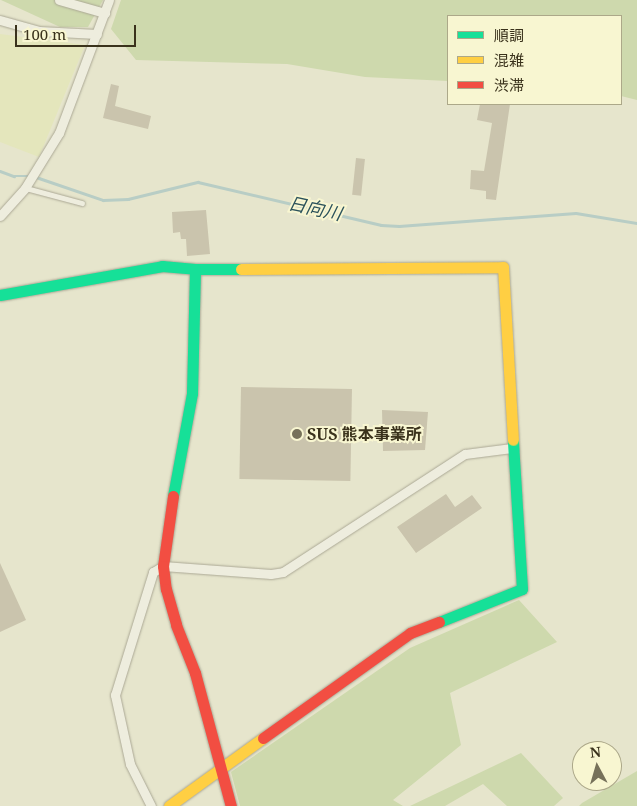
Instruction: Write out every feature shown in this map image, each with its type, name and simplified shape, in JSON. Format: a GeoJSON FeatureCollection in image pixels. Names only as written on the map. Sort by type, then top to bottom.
{"type":"FeatureCollection","features":[{"type":"Feature","properties":{"kind":"street"},"geometry":{"type":"LineString","coordinates":[[59,0],[105,13]]}},
{"type":"Feature","properties":{"kind":"street"},"geometry":{"type":"LineString","coordinates":[[0,216],[25,188],[60,133],[109,0]]}},
{"type":"Feature","properties":{"kind":"street"},"geometry":{"type":"LineString","coordinates":[[0,20],[39,31],[97,34]]}},
{"type":"Feature","properties":{"kind":"street"},"geometry":{"type":"LineString","coordinates":[[0,296],[162,266],[195,269],[503,267],[512,448],[522,589],[410,633],[169,806]]}},
{"type":"Feature","properties":{"kind":"street"},"geometry":{"type":"LineString","coordinates":[[195,269],[192,393],[175,478],[163,566],[166,589],[176,626],[195,673],[231,806]]}},
{"type":"Feature","properties":{"kind":"street"},"geometry":{"type":"LineString","coordinates":[[151,806],[130,764],[115,695],[153,572],[163,566],[271,574],[283,572],[465,454],[512,448]]}},
{"type":"Feature","properties":{"kind":"lane"},"geometry":{"type":"LineString","coordinates":[[25,188],[82,204]]}},
{"type":"Feature","properties":{"kind":"green space"},"geometry":{"type":"Polygon","coordinates":[[[1,0],[103,0],[88,27],[60,27],[1,0]]]}},
{"type":"Feature","properties":{"kind":"green space"},"geometry":{"type":"Polygon","coordinates":[[[121,0],[637,0],[637,100],[622,96],[622,15],[447,15],[447,81],[365,77],[287,64],[136,60],[111,29],[121,0]]]}},
{"type":"Feature","properties":{"kind":"green space"},"geometry":{"type":"Polygon","coordinates":[[[0,34],[85,45],[39,157],[0,142],[0,34]]]}},
{"type":"Feature","properties":{"kind":"green space"},"geometry":{"type":"Polygon","coordinates":[[[519,600],[557,642],[450,693],[461,745],[393,800],[403,806],[240,806],[231,772],[410,648],[519,600]]]}},
{"type":"Feature","properties":{"kind":"green space"},"geometry":{"type":"Polygon","coordinates":[[[521,753],[563,798],[554,806],[507,806],[483,784],[445,806],[410,806],[521,753]]]}},
{"type":"Feature","properties":{"kind":"green space"},"geometry":{"type":"Polygon","coordinates":[[[637,771],[637,806],[579,806],[603,791],[622,791],[622,780],[637,771]]]}},
{"type":"Feature","properties":{"kind":"building"},"geometry":{"type":"Polygon","coordinates":[[[111,84],[119,86],[115,106],[151,116],[148,129],[103,118],[111,84]]]}},
{"type":"Feature","properties":{"kind":"building"},"geometry":{"type":"Polygon","coordinates":[[[480,105],[510,105],[496,200],[486,199],[486,191],[470,189],[471,170],[484,171],[492,123],[477,120],[480,105]]]}},
{"type":"Feature","properties":{"kind":"building"},"geometry":{"type":"Polygon","coordinates":[[[356,158],[365,159],[361,196],[352,195],[356,158]]]}},
{"type":"Feature","properties":{"kind":"building"},"geometry":{"type":"Polygon","coordinates":[[[206,210],[210,254],[187,256],[186,239],[181,239],[180,232],[173,233],[172,212],[206,210]]]}},
{"type":"Feature","properties":{"kind":"building","name":"SUS 熊本事業所"},"geometry":{"type":"Polygon","coordinates":[[[241,387],[352,389],[350,481],[239,479],[241,387]]]}},
{"type":"Feature","properties":{"kind":"building"},"geometry":{"type":"Polygon","coordinates":[[[382,410],[428,412],[425,450],[383,451],[382,410]]]}},
{"type":"Feature","properties":{"kind":"building"},"geometry":{"type":"Polygon","coordinates":[[[446,494],[455,507],[472,495],[482,508],[416,553],[397,527],[446,494]]]}},
{"type":"Feature","properties":{"kind":"building"},"geometry":{"type":"Polygon","coordinates":[[[0,563],[26,620],[0,632],[0,563]]]}},
{"type":"Feature","properties":{"kind":"waterway","name":"日向川"},"geometry":{"type":"LineString","coordinates":[[0,171],[14,176],[30,176]]}},
{"type":"Feature","properties":{"kind":"waterway","name":"日向川"},"geometry":{"type":"LineString","coordinates":[[36,177],[103,200],[128,199],[198,182],[381,225],[399,226],[576,213],[637,223]]}},
{"type":"Feature","properties":{"kind":"traffic: fast"},"geometry":{"type":"LineString","coordinates":[[0,295],[162,266],[195,269],[241,269]]}},
{"type":"Feature","properties":{"kind":"traffic: fast"},"geometry":{"type":"LineString","coordinates":[[173,496],[192,393],[195,269]]}},
{"type":"Feature","properties":{"kind":"traffic: fast"},"geometry":{"type":"LineString","coordinates":[[439,622],[522,589],[513,440]]}},
{"type":"Feature","properties":{"kind":"traffic: slow"},"geometry":{"type":"LineString","coordinates":[[241,269],[503,267],[513,440]]}},
{"type":"Feature","properties":{"kind":"traffic: slow"},"geometry":{"type":"LineString","coordinates":[[169,806],[263,738]]}},
{"type":"Feature","properties":{"kind":"traffic: jam"},"geometry":{"type":"LineString","coordinates":[[173,496],[163,566],[166,589],[176,625],[195,673],[231,806]]}},
{"type":"Feature","properties":{"kind":"traffic: jam"},"geometry":{"type":"LineString","coordinates":[[263,738],[410,633],[439,622]]}},
{"type":"Feature","properties":{"kind":"place","name":"SUS 熊本事業所"},"geometry":{"type":"Point","coordinates":[297,434]}}]}
